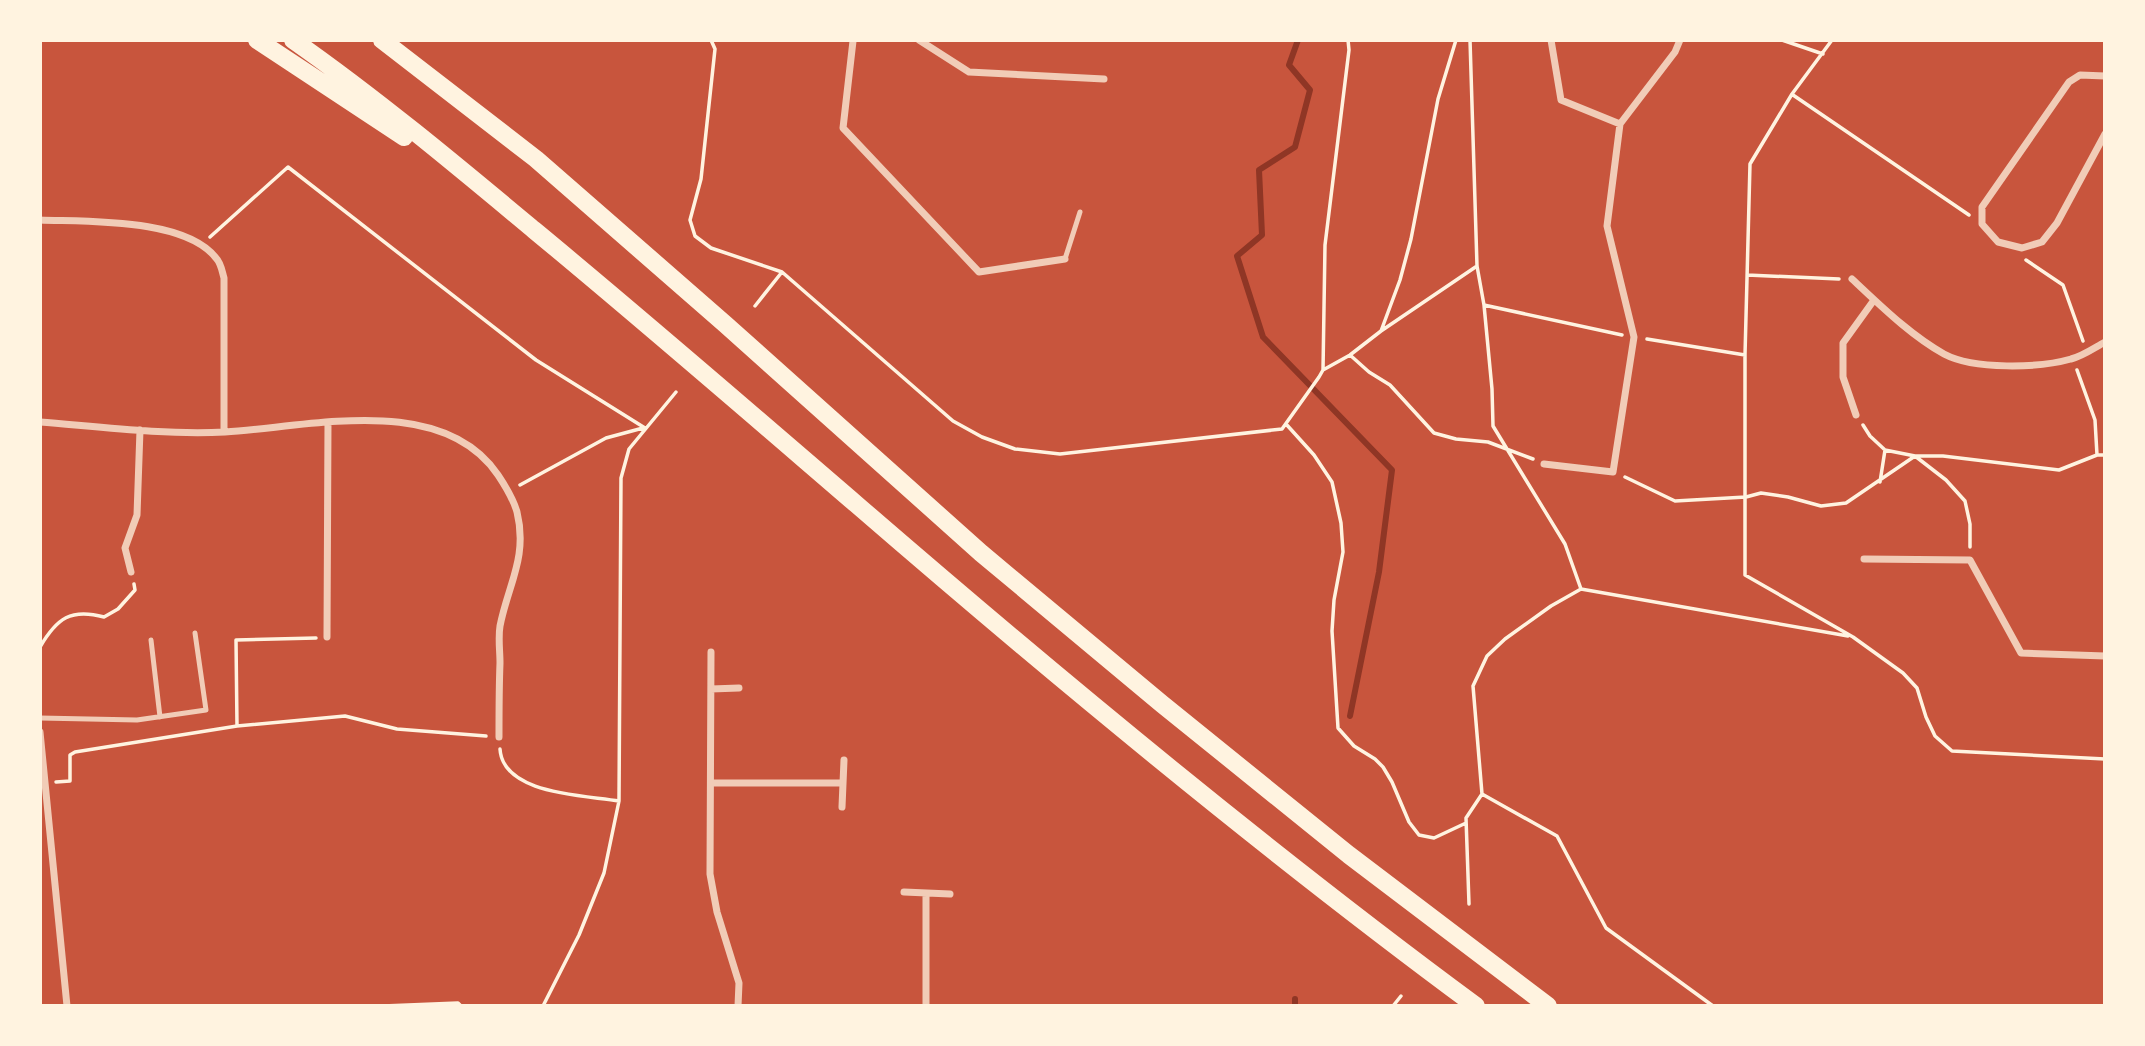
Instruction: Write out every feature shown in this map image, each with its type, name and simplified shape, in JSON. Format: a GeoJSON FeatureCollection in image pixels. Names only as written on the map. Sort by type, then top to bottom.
{"type":"FeatureCollection","features":[{"type":"Feature","properties":{"kind":"highway"},"geometry":{"type":"LineString","coordinates":[[257,40],[484,188]]}},
{"type":"Feature","properties":{"kind":"highway"},"geometry":{"type":"LineString","coordinates":[[293,40],[345,76],[484,188],[1130,736],[1292,866],[1476,1006]]}},
{"type":"Feature","properties":{"kind":"highway"},"geometry":{"type":"LineString","coordinates":[[382,40],[536,159],[981,554],[1162,704],[1349,855],[1548,1006]]}},
{"type":"Feature","properties":{"kind":"street"},"geometry":{"type":"LineString","coordinates":[[853,40],[843,128],[979,272],[1065,259]]}},
{"type":"Feature","properties":{"kind":"street"},"geometry":{"type":"LineString","coordinates":[[919,40],[969,72],[1104,79]]}},
{"type":"Feature","properties":{"kind":"street"},"geometry":{"type":"LineString","coordinates":[[1551,40],[1561,100],[1620,124]]}},
{"type":"Feature","properties":{"kind":"street"},"geometry":{"type":"LineString","coordinates":[[1544,464],[1613,472],[1634,337],[1606,226],[1620,124],[1675,52],[1681,40]]}},
{"type":"Feature","properties":{"kind":"street"},"geometry":{"type":"LineString","coordinates":[[2105,76],[2080,75],[2069,82],[1982,207],[1982,224],[1998,242],[2022,248],[2042,242],[2057,223],[2105,134]]}},
{"type":"Feature","properties":{"kind":"street"},"geometry":{"type":"LineString","coordinates":[[40,220],[131,224],[186,236],[202,244],[218,260],[224,278],[224,432]]}},
{"type":"Feature","properties":{"kind":"street"},"geometry":{"type":"LineString","coordinates":[[1852,279],[1874,300],[1945,354],[1965,362],[2010,366],[2071,359],[2105,342]]}},
{"type":"Feature","properties":{"kind":"street"},"geometry":{"type":"LineString","coordinates":[[1856,415],[1843,376],[1843,344],[1874,300]]}},
{"type":"Feature","properties":{"kind":"street"},"geometry":{"type":"LineString","coordinates":[[40,422],[140,430],[224,432],[328,422],[413,423],[436,428],[465,442],[488,461],[509,491],[517,513],[520,534],[519,565],[500,627],[499,737]]}},
{"type":"Feature","properties":{"kind":"street"},"geometry":{"type":"LineString","coordinates":[[327,637],[328,422]]}},
{"type":"Feature","properties":{"kind":"street"},"geometry":{"type":"LineString","coordinates":[[131,572],[125,548],[137,515],[140,430]]}},
{"type":"Feature","properties":{"kind":"street"},"geometry":{"type":"LineString","coordinates":[[1864,559],[1970,560],[2021,653],[2105,656]]}},
{"type":"Feature","properties":{"kind":"street"},"geometry":{"type":"LineString","coordinates":[[711,652],[710,874],[717,912],[739,983],[738,1006]]}},
{"type":"Feature","properties":{"kind":"street"},"geometry":{"type":"LineString","coordinates":[[711,689],[739,688]]}},
{"type":"Feature","properties":{"kind":"street"},"geometry":{"type":"LineString","coordinates":[[40,732],[67,1006]]}},
{"type":"Feature","properties":{"kind":"street"},"geometry":{"type":"LineString","coordinates":[[842,807],[844,760]]}},
{"type":"Feature","properties":{"kind":"street"},"geometry":{"type":"LineString","coordinates":[[711,783],[843,783]]}},
{"type":"Feature","properties":{"kind":"street"},"geometry":{"type":"LineString","coordinates":[[904,892],[950,894]]}},
{"type":"Feature","properties":{"kind":"street"},"geometry":{"type":"LineString","coordinates":[[926,894],[926,1006]]}},
{"type":"Feature","properties":{"kind":"lane"},"geometry":{"type":"LineString","coordinates":[[1065,259],[1080,212]]}},
{"type":"Feature","properties":{"kind":"lane"},"geometry":{"type":"LineString","coordinates":[[40,718],[137,720],[206,710],[195,633]]}},
{"type":"Feature","properties":{"kind":"lane"},"geometry":{"type":"LineString","coordinates":[[151,640],[160,717]]}},
{"type":"Feature","properties":{"kind":"path"},"geometry":{"type":"LineString","coordinates":[[711,40],[715,49],[701,179],[690,220],[695,236],[711,248],[782,272],[953,421],[982,437],[1015,449],[1060,454],[1284,426],[1320,377],[1323,370],[1325,245],[1349,40]]}},
{"type":"Feature","properties":{"kind":"path"},"geometry":{"type":"LineString","coordinates":[[1381,331],[1400,280],[1438,99],[1456,40]]}},
{"type":"Feature","properties":{"kind":"path"},"geometry":{"type":"LineString","coordinates":[[1470,40],[1477,265],[1484,305],[1493,426],[1565,544],[1581,589]]}},
{"type":"Feature","properties":{"kind":"path"},"geometry":{"type":"LineString","coordinates":[[1782,40],[1824,54]]}},
{"type":"Feature","properties":{"kind":"path"},"geometry":{"type":"LineString","coordinates":[[1832,40],[1792,94],[1750,164],[1745,355],[1745,575],[1853,637],[1903,673],[1917,688],[1935,736],[1952,751],[2105,759]]}},
{"type":"Feature","properties":{"kind":"path"},"geometry":{"type":"LineString","coordinates":[[1965,40],[1970,40]]}},
{"type":"Feature","properties":{"kind":"path"},"geometry":{"type":"LineString","coordinates":[[1792,94],[1982,224]]}},
{"type":"Feature","properties":{"kind":"path"},"geometry":{"type":"LineString","coordinates":[[202,244],[288,167],[536,360],[645,428]]}},
{"type":"Feature","properties":{"kind":"path"},"geometry":{"type":"LineString","coordinates":[[1998,242],[2063,285],[2087,352]]}},
{"type":"Feature","properties":{"kind":"path"},"geometry":{"type":"LineString","coordinates":[[1323,370],[1350,355],[1477,265]]}},
{"type":"Feature","properties":{"kind":"path"},"geometry":{"type":"LineString","coordinates":[[755,306],[782,272]]}},
{"type":"Feature","properties":{"kind":"path"},"geometry":{"type":"LineString","coordinates":[[1747,275],[1852,279]]}},
{"type":"Feature","properties":{"kind":"path"},"geometry":{"type":"LineString","coordinates":[[1484,305],[1634,337],[1745,355]]}},
{"type":"Feature","properties":{"kind":"path"},"geometry":{"type":"LineString","coordinates":[[1350,355],[1369,372],[1390,384],[1434,433],[1457,439],[1488,442],[1544,464]]}},
{"type":"Feature","properties":{"kind":"path"},"geometry":{"type":"LineString","coordinates":[[2071,359],[2084,385],[2095,420],[2096,455]]}},
{"type":"Feature","properties":{"kind":"path"},"geometry":{"type":"LineString","coordinates":[[543,1006],[579,935],[604,873],[619,801],[621,478],[629,449],[677,392]]}},
{"type":"Feature","properties":{"kind":"path"},"geometry":{"type":"LineString","coordinates":[[1856,415],[1870,436],[1885,450],[1915,456],[1943,456],[2059,470],[2096,455],[2105,456]]}},
{"type":"Feature","properties":{"kind":"path"},"geometry":{"type":"LineString","coordinates":[[1284,426],[1314,455],[1332,482],[1341,523],[1343,552],[1334,600],[1332,631],[1338,728],[1354,746],[1375,759],[1382,767],[1392,782],[1409,822],[1419,835],[1434,838],[1465,823]]}},
{"type":"Feature","properties":{"kind":"path"},"geometry":{"type":"LineString","coordinates":[[509,491],[606,438],[645,428]]}},
{"type":"Feature","properties":{"kind":"path"},"geometry":{"type":"LineString","coordinates":[[1880,482],[1885,450]]}},
{"type":"Feature","properties":{"kind":"path"},"geometry":{"type":"LineString","coordinates":[[1613,472],[1675,501],[1761,494],[1788,496],[1821,506],[1846,503],[1915,456]]}},
{"type":"Feature","properties":{"kind":"path"},"geometry":{"type":"LineString","coordinates":[[1915,456],[1946,480],[1965,501],[1970,524],[1970,560]]}},
{"type":"Feature","properties":{"kind":"path"},"geometry":{"type":"LineString","coordinates":[[40,648],[60,621],[73,613],[104,617],[118,609],[135,590],[131,572]]}},
{"type":"Feature","properties":{"kind":"path"},"geometry":{"type":"LineString","coordinates":[[1469,904],[1465,823],[1482,794],[1473,685],[1487,656],[1505,639],[1551,606],[1581,589],[1853,637]]}},
{"type":"Feature","properties":{"kind":"path"},"geometry":{"type":"LineString","coordinates":[[237,726],[236,640],[327,637]]}},
{"type":"Feature","properties":{"kind":"path"},"geometry":{"type":"LineString","coordinates":[[47,783],[69,781],[68,760],[75,752],[237,726],[345,716],[397,729],[499,737],[500,760],[512,775],[536,788],[619,801]]}},
{"type":"Feature","properties":{"kind":"path"},"geometry":{"type":"LineString","coordinates":[[1482,794],[1557,836],[1606,928],[1713,1006]]}},
{"type":"Feature","properties":{"kind":"path"},"geometry":{"type":"LineString","coordinates":[[1394,1006],[1401,996]]}},
{"type":"Feature","properties":{"kind":"path"},"geometry":{"type":"LineString","coordinates":[[383,1006],[458,1003],[461,1006]]}},
{"type":"Feature","properties":{"kind":"waterway"},"geometry":{"type":"LineString","coordinates":[[1298,40],[1289,65],[1310,90],[1295,147],[1259,170],[1262,235],[1237,256],[1263,337],[1392,470],[1379,572],[1350,716]]}},
{"type":"Feature","properties":{"kind":"waterway"},"geometry":{"type":"LineString","coordinates":[[1295,999],[1295,1006]]}}]}
